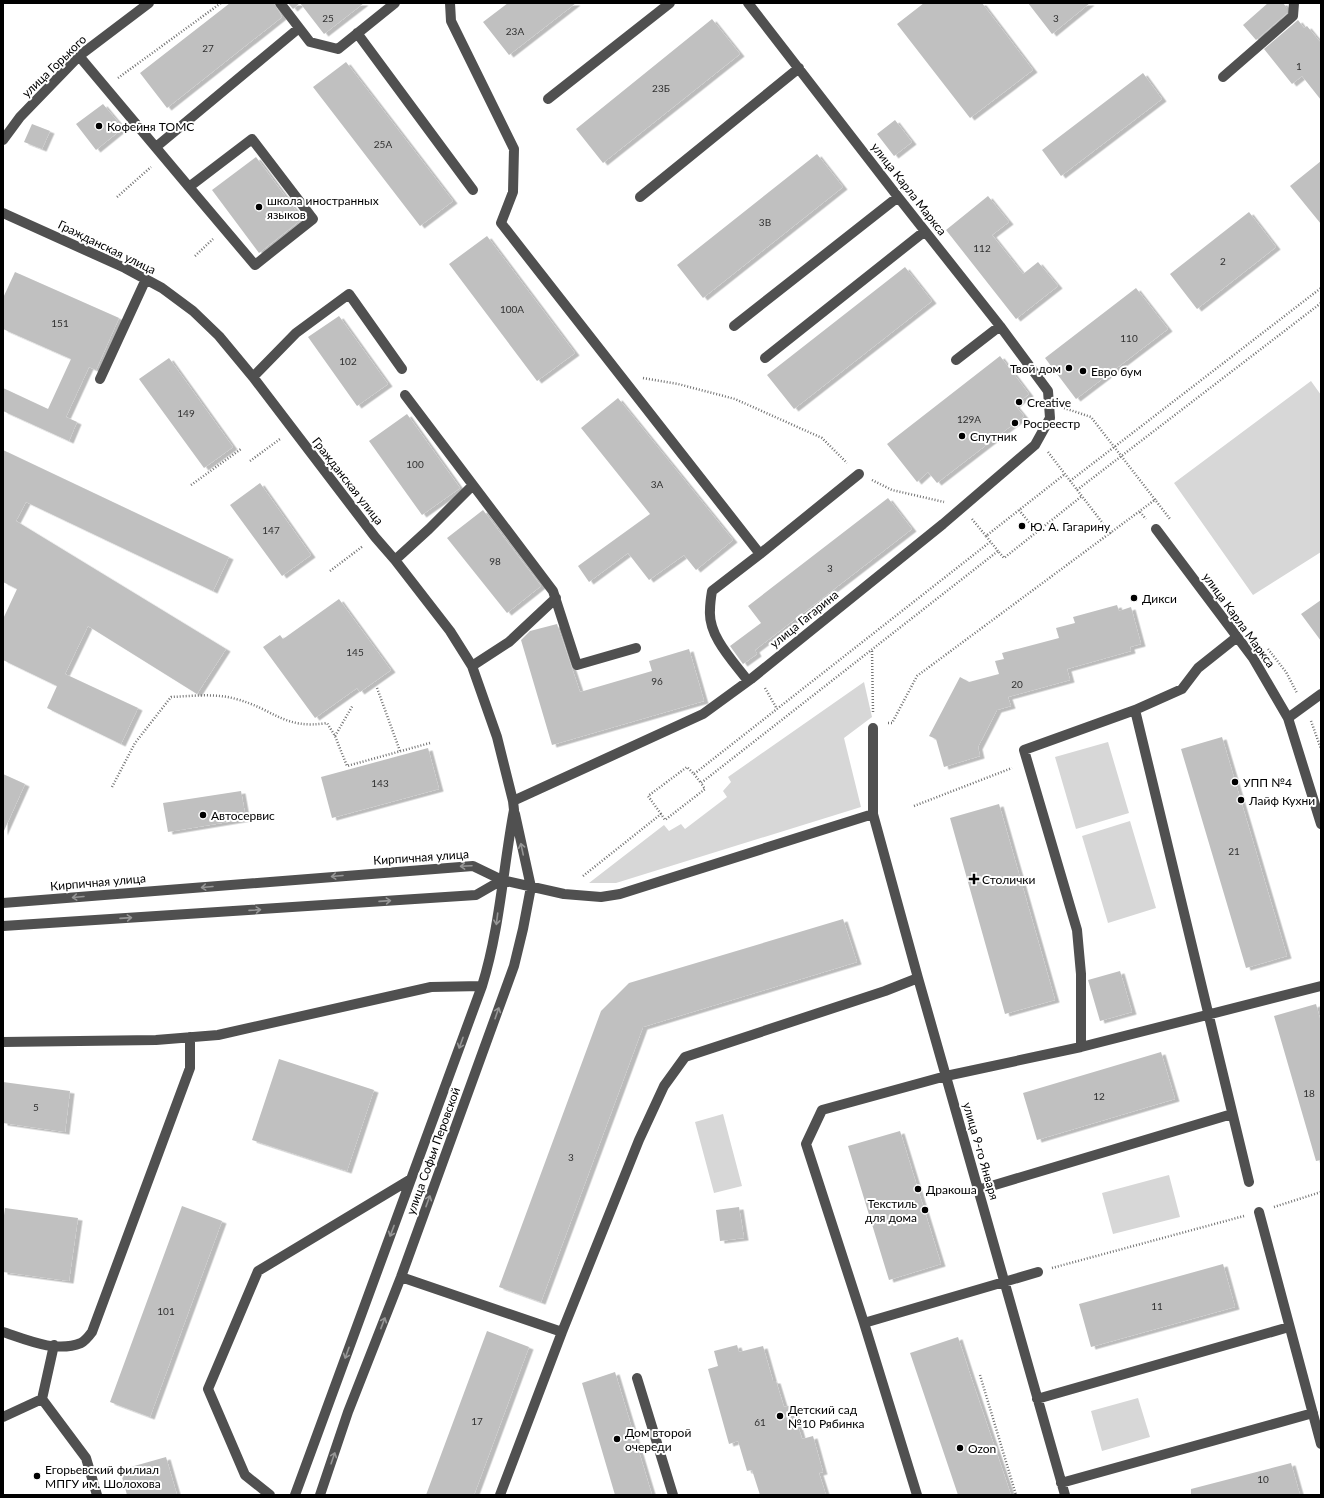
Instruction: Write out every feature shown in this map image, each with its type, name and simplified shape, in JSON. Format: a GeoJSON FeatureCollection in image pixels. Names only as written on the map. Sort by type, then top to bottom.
{"type":"FeatureCollection","features":[{"type":"Feature","properties":{"kind":"street","name":"улица Горького"},"geometry":{"type":"LineString","coordinates":[[3,140],[20,117],[79,56],[149,3]]}},
{"type":"Feature","properties":{"kind":"street"},"geometry":{"type":"LineString","coordinates":[[280,3],[310,42],[338,49],[395,3]]}},
{"type":"Feature","properties":{"kind":"street"},"geometry":{"type":"LineString","coordinates":[[450,3],[451,21],[514,149],[513,192],[501,223],[760,554]]}},
{"type":"Feature","properties":{"kind":"street"},"geometry":{"type":"LineString","coordinates":[[548,99],[670,3]]}},
{"type":"Feature","properties":{"kind":"street","name":"улица Карла Маркса"},"geometry":{"type":"LineString","coordinates":[[748,3],[1000,326],[1048,391]]}},
{"type":"Feature","properties":{"kind":"street"},"geometry":{"type":"LineString","coordinates":[[1223,77],[1293,16],[1294,3]]}},
{"type":"Feature","properties":{"kind":"street"},"geometry":{"type":"LineString","coordinates":[[156,147],[299,28]]}},
{"type":"Feature","properties":{"kind":"street"},"geometry":{"type":"LineString","coordinates":[[357,33],[473,190]]}},
{"type":"Feature","properties":{"kind":"street"},"geometry":{"type":"LineString","coordinates":[[79,56],[255,264],[313,219],[252,139],[190,187]]}},
{"type":"Feature","properties":{"kind":"street"},"geometry":{"type":"LineString","coordinates":[[640,197],[799,68]]}},
{"type":"Feature","properties":{"kind":"street"},"geometry":{"type":"LineString","coordinates":[[734,326],[898,197]]}},
{"type":"Feature","properties":{"kind":"street","name":"Гражданская улица"},"geometry":{"type":"LineString","coordinates":[[3,213],[146,279],[179,299],[206,322],[253,377],[292,430],[450,631],[472,666],[495,730],[514,805],[502,880]]}},
{"type":"Feature","properties":{"kind":"street"},"geometry":{"type":"LineString","coordinates":[[765,358],[925,231]]}},
{"type":"Feature","properties":{"kind":"street"},"geometry":{"type":"LineString","coordinates":[[100,379],[146,279]]}},
{"type":"Feature","properties":{"kind":"street"},"geometry":{"type":"LineString","coordinates":[[253,377],[296,333],[349,294],[402,369]]}},
{"type":"Feature","properties":{"kind":"street"},"geometry":{"type":"LineString","coordinates":[[956,360],[1000,326]]}},
{"type":"Feature","properties":{"kind":"street","name":"улица Гагарина"},"geometry":{"type":"LineString","coordinates":[[514,805],[703,714],[748,681],[963,507],[1035,445],[1050,418],[1048,391]]}},
{"type":"Feature","properties":{"kind":"street"},"geometry":{"type":"LineString","coordinates":[[405,395],[553,591],[577,665],[636,648]]}},
{"type":"Feature","properties":{"kind":"street"},"geometry":{"type":"LineString","coordinates":[[748,681],[724,649],[713,629],[709,611],[712,591],[858,474]]}},
{"type":"Feature","properties":{"kind":"street"},"geometry":{"type":"LineString","coordinates":[[395,560],[429,529],[473,485]]}},
{"type":"Feature","properties":{"kind":"street","name":"улица Карла Маркса"},"geometry":{"type":"LineString","coordinates":[[1156,529],[1253,658],[1288,718],[1321,824]]}},
{"type":"Feature","properties":{"kind":"street"},"geometry":{"type":"LineString","coordinates":[[472,666],[509,642],[556,598]]}},
{"type":"Feature","properties":{"kind":"street"},"geometry":{"type":"LineString","coordinates":[[1081,1047],[1081,974],[1077,930],[1024,750],[1135,710],[1182,689],[1198,668],[1238,637]]}},
{"type":"Feature","properties":{"kind":"street"},"geometry":{"type":"LineString","coordinates":[[1288,718],[1321,694]]}},
{"type":"Feature","properties":{"kind":"street"},"geometry":{"type":"LineString","coordinates":[[1135,710],[1210,1015],[1249,1182]]}},
{"type":"Feature","properties":{"kind":"street","name":"улица 9-го Января"},"geometry":{"type":"LineString","coordinates":[[873,728],[874,814],[918,978],[1065,1495]]}},
{"type":"Feature","properties":{"kind":"street","name":"улица Софьи Перовской"},"geometry":{"type":"LineString","coordinates":[[320,1495],[348,1412],[401,1277],[514,966],[531,887],[514,805]]}},
{"type":"Feature","properties":{"kind":"street","name":"Кирпичная улица"},"geometry":{"type":"LineString","coordinates":[[3,903],[473,866],[502,880],[587,897],[601,897],[620,894],[874,814]]}},
{"type":"Feature","properties":{"kind":"street"},"geometry":{"type":"LineString","coordinates":[[3,926],[476,895],[502,880]]}},
{"type":"Feature","properties":{"kind":"street","name":"улица Софьи Перовской"},"geometry":{"type":"LineString","coordinates":[[295,1495],[482,986],[490,961],[497,927],[502,880]]}},
{"type":"Feature","properties":{"kind":"street"},"geometry":{"type":"LineString","coordinates":[[500,1495],[562,1332],[639,1140],[664,1086],[684,1057],[885,991],[918,978]]}},
{"type":"Feature","properties":{"kind":"street"},"geometry":{"type":"LineString","coordinates":[[3,1042],[140,1040],[218,1035],[431,987],[482,986]]}},
{"type":"Feature","properties":{"kind":"street"},"geometry":{"type":"LineString","coordinates":[[917,1495],[864,1323],[806,1144],[822,1110],[946,1076],[1081,1047],[1321,986]]}},
{"type":"Feature","properties":{"kind":"street"},"geometry":{"type":"LineString","coordinates":[[3,1332],[40,1344],[65,1346],[82,1343],[92,1332],[190,1068],[190,1037]]}},
{"type":"Feature","properties":{"kind":"street"},"geometry":{"type":"LineString","coordinates":[[978,1190],[1232,1114]]}},
{"type":"Feature","properties":{"kind":"street"},"geometry":{"type":"LineString","coordinates":[[270,1495],[245,1475],[208,1389],[258,1271],[411,1179]]}},
{"type":"Feature","properties":{"kind":"street"},"geometry":{"type":"LineString","coordinates":[[1259,1212],[1321,1444]]}},
{"type":"Feature","properties":{"kind":"street"},"geometry":{"type":"LineString","coordinates":[[864,1323],[1038,1272]]}},
{"type":"Feature","properties":{"kind":"street"},"geometry":{"type":"LineString","coordinates":[[401,1277],[562,1332]]}},
{"type":"Feature","properties":{"kind":"street"},"geometry":{"type":"LineString","coordinates":[[1038,1399],[1289,1327]]}},
{"type":"Feature","properties":{"kind":"street"},"geometry":{"type":"LineString","coordinates":[[54,1345],[42,1399],[86,1458],[97,1495]]}},
{"type":"Feature","properties":{"kind":"street"},"geometry":{"type":"LineString","coordinates":[[636,1378],[673,1495]]}},
{"type":"Feature","properties":{"kind":"street"},"geometry":{"type":"LineString","coordinates":[[3,1417],[42,1399]]}},
{"type":"Feature","properties":{"kind":"street"},"geometry":{"type":"LineString","coordinates":[[1061,1484],[1313,1413]]}},
{"type":"Feature","properties":{"kind":"path"},"geometry":{"type":"LineString","coordinates":[[106,87],[221,3]]}},
{"type":"Feature","properties":{"kind":"path"},"geometry":{"type":"LineString","coordinates":[[117,197],[164,156]]}},
{"type":"Feature","properties":{"kind":"path"},"geometry":{"type":"LineString","coordinates":[[195,256],[225,228]]}},
{"type":"Feature","properties":{"kind":"path"},"geometry":{"type":"LineString","coordinates":[[1070,481],[1321,288]]}},
{"type":"Feature","properties":{"kind":"path"},"geometry":{"type":"LineString","coordinates":[[1077,490],[1321,303]]}},
{"type":"Feature","properties":{"kind":"path"},"geometry":{"type":"LineString","coordinates":[[619,374],[678,384],[734,399],[822,438],[858,474],[892,490],[963,507],[1004,558],[1082,496]]}},
{"type":"Feature","properties":{"kind":"path"},"geometry":{"type":"LineString","coordinates":[[250,461],[292,430]]}},
{"type":"Feature","properties":{"kind":"path"},"geometry":{"type":"LineString","coordinates":[[1038,440],[1111,534]]}},
{"type":"Feature","properties":{"kind":"path"},"geometry":{"type":"LineString","coordinates":[[191,485],[241,449]]}},
{"type":"Feature","properties":{"kind":"path"},"geometry":{"type":"LineString","coordinates":[[986,536],[1065,474]]}},
{"type":"Feature","properties":{"kind":"path"},"geometry":{"type":"LineString","coordinates":[[892,722],[917,676],[1111,534],[1156,499]]}},
{"type":"Feature","properties":{"kind":"path"},"geometry":{"type":"LineString","coordinates":[[1018,510],[1037,532]]}},
{"type":"Feature","properties":{"kind":"path"},"geometry":{"type":"LineString","coordinates":[[330,571],[375,537]]}},
{"type":"Feature","properties":{"kind":"path"},"geometry":{"type":"LineString","coordinates":[[694,774],[990,542]]}},
{"type":"Feature","properties":{"kind":"path"},"geometry":{"type":"LineString","coordinates":[[701,783],[872,651],[998,551]]}},
{"type":"Feature","properties":{"kind":"path"},"geometry":{"type":"LineString","coordinates":[[872,651],[873,728]]}},
{"type":"Feature","properties":{"kind":"path"},"geometry":{"type":"LineString","coordinates":[[757,674],[777,709]]}},
{"type":"Feature","properties":{"kind":"path"},"geometry":{"type":"LineString","coordinates":[[376,688],[400,751]]}},
{"type":"Feature","properties":{"kind":"path"},"geometry":{"type":"LineString","coordinates":[[112,787],[135,743],[171,697],[211,696],[235,698],[257,706],[282,720],[298,724],[311,725],[327,723],[335,736],[347,766],[430,743]]}},
{"type":"Feature","properties":{"kind":"path"},"geometry":{"type":"LineString","coordinates":[[335,736],[353,705]]}},
{"type":"Feature","properties":{"kind":"path"},"geometry":{"type":"LineString","coordinates":[[914,806],[1027,762]]}},
{"type":"Feature","properties":{"kind":"path"},"geometry":{"type":"LineString","coordinates":[[687,767],[701,783],[705,789],[665,820],[648,796],[687,767]]}},
{"type":"Feature","properties":{"kind":"path"},"geometry":{"type":"LineString","coordinates":[[583,876],[661,814]]}},
{"type":"Feature","properties":{"kind":"path"},"geometry":{"type":"LineString","coordinates":[[1038,1272],[1259,1212],[1321,1192]]}},
{"type":"Feature","properties":{"kind":"path"},"geometry":{"type":"LineString","coordinates":[[980,1374],[1016,1495]]}},
{"type":"Feature","properties":{"kind":"shaded area"},"geometry":{"type":"Polygon","coordinates":[[[1311,381],[1321,395],[1321,552],[1253,595],[1174,483],[1311,381]]]}},
{"type":"Feature","properties":{"kind":"shaded area"},"geometry":{"type":"Polygon","coordinates":[[[864,682],[872,717],[844,738],[861,807],[616,883],[589,883],[664,825],[669,831],[681,824],[685,829],[727,797],[723,791],[731,782],[728,777],[864,682]]]}},
{"type":"Feature","properties":{"kind":"shaded area"},"geometry":{"type":"Polygon","coordinates":[[[1108,742],[1129,813],[1076,829],[1055,757],[1108,742]]]}},
{"type":"Feature","properties":{"kind":"shaded area"},"geometry":{"type":"Polygon","coordinates":[[[1130,821],[1156,908],[1108,923],[1082,836],[1130,821]]]}},
{"type":"Feature","properties":{"kind":"shaded area"},"geometry":{"type":"Polygon","coordinates":[[[723,1114],[742,1186],[714,1193],[695,1122],[723,1114]]]}},
{"type":"Feature","properties":{"kind":"shaded area"},"geometry":{"type":"Polygon","coordinates":[[[1169,1175],[1180,1217],[1113,1234],[1102,1193],[1169,1175]]]}},
{"type":"Feature","properties":{"kind":"shaded area"},"geometry":{"type":"Polygon","coordinates":[[[1138,1398],[1150,1437],[1102,1451],[1091,1411],[1138,1398]]]}},
{"type":"Feature","properties":{"kind":"building"},"geometry":{"type":"Polygon","coordinates":[[[230,3],[274,3],[282,17],[167,108],[140,73],[230,3]]]}},
{"type":"Feature","properties":{"kind":"building"},"geometry":{"type":"Polygon","coordinates":[[[288,3],[300,3],[293,9],[288,3]]]}},
{"type":"Feature","properties":{"kind":"building"},"geometry":{"type":"Polygon","coordinates":[[[300,3],[364,3],[324,34],[300,3]]]}},
{"type":"Feature","properties":{"kind":"building"},"geometry":{"type":"Polygon","coordinates":[[[508,3],[576,3],[509,55],[483,22],[508,3]]]}},
{"type":"Feature","properties":{"kind":"building"},"geometry":{"type":"Polygon","coordinates":[[[924,3],[982,3],[1033,70],[970,118],[897,24],[924,3]]]}},
{"type":"Feature","properties":{"kind":"building"},"geometry":{"type":"Polygon","coordinates":[[[1028,3],[1090,3],[1052,34],[1028,3]]]}},
{"type":"Feature","properties":{"kind":"building"},"geometry":{"type":"Polygon","coordinates":[[[1268,3],[1283,3],[1287,8],[1287,13],[1256,40],[1243,25],[1268,3]]]}},
{"type":"Feature","properties":{"kind":"building"},"geometry":{"type":"Polygon","coordinates":[[[712,19],[740,54],[603,163],[576,129],[712,19]]]}},
{"type":"Feature","properties":{"kind":"building"},"geometry":{"type":"Polygon","coordinates":[[[1298,20],[1304,28],[1307,26],[1321,43],[1321,100],[1302,76],[1292,84],[1264,49],[1298,20]]]}},
{"type":"Feature","properties":{"kind":"building"},"geometry":{"type":"Polygon","coordinates":[[[346,62],[453,201],[420,226],[313,87],[346,62]]]}},
{"type":"Feature","properties":{"kind":"building"},"geometry":{"type":"Polygon","coordinates":[[[1143,73],[1162,99],[1061,176],[1042,150],[1143,73]]]}},
{"type":"Feature","properties":{"kind":"building","name":"Кофейня ТОМС"},"geometry":{"type":"Polygon","coordinates":[[[103,104],[123,128],[96,150],[76,124],[103,104]]]}},
{"type":"Feature","properties":{"kind":"building"},"geometry":{"type":"Polygon","coordinates":[[[895,120],[912,142],[894,156],[877,134],[895,120]]]}},
{"type":"Feature","properties":{"kind":"building"},"geometry":{"type":"Polygon","coordinates":[[[32,124],[50,131],[42,149],[24,142],[32,124]]]}},
{"type":"Feature","properties":{"kind":"building"},"geometry":{"type":"Polygon","coordinates":[[[817,154],[843,187],[703,298],[677,265],[817,154]]]}},
{"type":"Feature","properties":{"kind":"building","name":"школа иностранных языков"},"geometry":{"type":"Polygon","coordinates":[[[256,157],[302,219],[259,253],[212,190],[256,157]]]}},
{"type":"Feature","properties":{"kind":"building"},"geometry":{"type":"Polygon","coordinates":[[[1321,161],[1321,224],[1290,186],[1321,161]]]}},
{"type":"Feature","properties":{"kind":"building"},"geometry":{"type":"Polygon","coordinates":[[[988,196],[1009,222],[992,235],[1023,274],[1038,262],[1058,286],[1016,319],[946,230],[988,196]]]}},
{"type":"Feature","properties":{"kind":"building"},"geometry":{"type":"Polygon","coordinates":[[[1249,212],[1276,247],[1197,309],[1170,274],[1249,212]]]}},
{"type":"Feature","properties":{"kind":"building"},"geometry":{"type":"Polygon","coordinates":[[[487,236],[575,353],[537,381],[449,264],[487,236]]]}},
{"type":"Feature","properties":{"kind":"building"},"geometry":{"type":"Polygon","coordinates":[[[905,267],[932,301],[794,409],[767,375],[905,267]]]}},
{"type":"Feature","properties":{"kind":"building"},"geometry":{"type":"Polygon","coordinates":[[[15,272],[119,318],[96,370],[89,367],[66,417],[77,422],[69,441],[3,411],[3,388],[48,409],[71,359],[3,329],[3,298],[15,272]]]}},
{"type":"Feature","properties":{"kind":"building"},"geometry":{"type":"Polygon","coordinates":[[[1136,288],[1168,329],[1076,399],[1045,358],[1136,288]]]}},
{"type":"Feature","properties":{"kind":"building"},"geometry":{"type":"Polygon","coordinates":[[[339,316],[388,384],[357,406],[308,337],[339,316]]]}},
{"type":"Feature","properties":{"kind":"building"},"geometry":{"type":"Polygon","coordinates":[[[1000,356],[1029,394],[1015,405],[1024,416],[937,483],[928,472],[917,482],[887,444],[1000,356]]]}},
{"type":"Feature","properties":{"kind":"building"},"geometry":{"type":"Polygon","coordinates":[[[169,358],[233,447],[204,468],[139,379],[169,358]]]}},
{"type":"Feature","properties":{"kind":"building"},"geometry":{"type":"Polygon","coordinates":[[[618,398],[733,540],[696,570],[684,555],[649,580],[628,553],[589,582],[578,566],[650,514],[581,428],[618,398]]]}},
{"type":"Feature","properties":{"kind":"building"},"geometry":{"type":"Polygon","coordinates":[[[407,414],[460,488],[422,515],[369,441],[407,414]]]}},
{"type":"Feature","properties":{"kind":"building"},"geometry":{"type":"Polygon","coordinates":[[[3,450],[229,557],[213,591],[26,502],[16,521],[226,649],[197,694],[88,626],[65,674],[138,708],[121,744],[47,708],[57,686],[3,660],[3,619],[17,589],[3,582],[3,450]]]}},
{"type":"Feature","properties":{"kind":"building"},"geometry":{"type":"Polygon","coordinates":[[[260,483],[311,555],[282,576],[230,505],[260,483]]]}},
{"type":"Feature","properties":{"kind":"building"},"geometry":{"type":"Polygon","coordinates":[[[888,498],[912,529],[755,650],[757,654],[743,664],[730,646],[761,623],[748,606],[888,498]]]}},
{"type":"Feature","properties":{"kind":"building"},"geometry":{"type":"Polygon","coordinates":[[[483,510],[541,586],[507,613],[447,538],[483,510]]]}},
{"type":"Feature","properties":{"kind":"building"},"geometry":{"type":"Polygon","coordinates":[[[339,599],[391,670],[360,692],[357,688],[315,718],[263,647],[280,635],[283,639],[339,599]]]}},
{"type":"Feature","properties":{"kind":"building"},"geometry":{"type":"Polygon","coordinates":[[[1321,600],[1321,641],[1301,614],[1321,600]]]}},
{"type":"Feature","properties":{"kind":"building"},"geometry":{"type":"Polygon","coordinates":[[[1117,605],[1119,611],[1131,607],[1141,644],[1130,647],[1131,651],[1067,669],[1070,680],[1008,697],[1011,706],[997,710],[978,747],[980,756],[944,767],[936,739],[929,736],[960,677],[969,682],[999,674],[995,661],[1004,659],[1002,653],[1059,638],[1056,628],[1075,623],[1073,617],[1117,605]]]}},
{"type":"Feature","properties":{"kind":"building"},"geometry":{"type":"Polygon","coordinates":[[[557,624],[580,692],[652,671],[649,661],[689,649],[704,701],[552,745],[521,640],[530,631],[557,624]]]}},
{"type":"Feature","properties":{"kind":"building"},"geometry":{"type":"Polygon","coordinates":[[[1222,737],[1287,956],[1246,968],[1181,749],[1222,737]]]}},
{"type":"Feature","properties":{"kind":"building"},"geometry":{"type":"Polygon","coordinates":[[[428,748],[439,789],[332,818],[321,777],[428,748]]]}},
{"type":"Feature","properties":{"kind":"building"},"geometry":{"type":"Polygon","coordinates":[[[3,774],[25,784],[3,833],[3,774]]]}},
{"type":"Feature","properties":{"kind":"building"},"geometry":{"type":"Polygon","coordinates":[[[241,791],[246,819],[168,832],[163,803],[241,791]]]}},
{"type":"Feature","properties":{"kind":"building"},"geometry":{"type":"Polygon","coordinates":[[[999,804],[1055,1000],[1005,1014],[950,818],[999,804]]]}},
{"type":"Feature","properties":{"kind":"building"},"geometry":{"type":"Polygon","coordinates":[[[843,919],[857,962],[643,1027],[541,1302],[499,1287],[601,1011],[629,983],[843,919]]]}},
{"type":"Feature","properties":{"kind":"building"},"geometry":{"type":"Polygon","coordinates":[[[1120,971],[1132,1012],[1100,1021],[1088,980],[1120,971]]]}},
{"type":"Feature","properties":{"kind":"building"},"geometry":{"type":"Polygon","coordinates":[[[1316,1004],[1321,1022],[1321,1160],[1316,1161],[1274,1016],[1316,1004]]]}},
{"type":"Feature","properties":{"kind":"building"},"geometry":{"type":"Polygon","coordinates":[[[1161,1052],[1175,1099],[1037,1140],[1023,1093],[1161,1052]]]}},
{"type":"Feature","properties":{"kind":"building"},"geometry":{"type":"Polygon","coordinates":[[[279,1059],[374,1090],[347,1171],[252,1140],[279,1059]]]}},
{"type":"Feature","properties":{"kind":"building"},"geometry":{"type":"Polygon","coordinates":[[[3,1082],[70,1091],[65,1132],[3,1123],[3,1082]]]}},
{"type":"Feature","properties":{"kind":"building"},"geometry":{"type":"Polygon","coordinates":[[[900,1131],[941,1264],[889,1280],[848,1146],[900,1131]]]}},
{"type":"Feature","properties":{"kind":"building"},"geometry":{"type":"Polygon","coordinates":[[[182,1206],[222,1221],[150,1417],[110,1402],[182,1206]]]}},
{"type":"Feature","properties":{"kind":"building"},"geometry":{"type":"Polygon","coordinates":[[[739,1207],[744,1238],[720,1241],[716,1210],[739,1207]]]}},
{"type":"Feature","properties":{"kind":"building"},"geometry":{"type":"Polygon","coordinates":[[[5,1208],[78,1218],[69,1281],[3,1272],[3,1223],[5,1208]]]}},
{"type":"Feature","properties":{"kind":"building"},"geometry":{"type":"Polygon","coordinates":[[[1223,1264],[1235,1307],[1091,1347],[1079,1304],[1223,1264]]]}},
{"type":"Feature","properties":{"kind":"building"},"geometry":{"type":"Polygon","coordinates":[[[487,1331],[529,1347],[474,1495],[426,1495],[487,1331]]]}},
{"type":"Feature","properties":{"kind":"building"},"geometry":{"type":"Polygon","coordinates":[[[958,1337],[1011,1495],[958,1495],[910,1353],[958,1337]]]}},
{"type":"Feature","properties":{"kind":"building"},"geometry":{"type":"Polygon","coordinates":[[[737,1345],[739,1352],[763,1346],[773,1381],[776,1381],[784,1407],[792,1405],[802,1439],[813,1436],[823,1472],[819,1473],[826,1495],[760,1495],[752,1470],[747,1471],[738,1441],[729,1444],[708,1369],[718,1366],[714,1351],[737,1345]]]}},
{"type":"Feature","properties":{"kind":"building","name":"Дом второй очереди"},"geometry":{"type":"Polygon","coordinates":[[[615,1372],[652,1495],[615,1495],[582,1383],[615,1372]]]}},
{"type":"Feature","properties":{"kind":"building"},"geometry":{"type":"Polygon","coordinates":[[[166,1457],[177,1495],[127,1495],[120,1470],[166,1457]]]}},
{"type":"Feature","properties":{"kind":"building"},"geometry":{"type":"Polygon","coordinates":[[[1291,1463],[1300,1495],[1191,1495],[1191,1489],[1291,1463]]]}},
{"type":"Feature","properties":{"kind":"place","name":"Кофейня ТОМС"},"geometry":{"type":"Point","coordinates":[99,126]}},
{"type":"Feature","properties":{"kind":"place","name":"школа иностранных языков"},"geometry":{"type":"Point","coordinates":[259,207]}},
{"type":"Feature","properties":{"kind":"place","name":"Твой дом"},"geometry":{"type":"Point","coordinates":[1069,368]}},
{"type":"Feature","properties":{"kind":"place","name":"Евро бум"},"geometry":{"type":"Point","coordinates":[1083,371]}},
{"type":"Feature","properties":{"kind":"place","name":"Creative"},"geometry":{"type":"Point","coordinates":[1019,402]}},
{"type":"Feature","properties":{"kind":"place","name":"Росреестр"},"geometry":{"type":"Point","coordinates":[1015,423]}},
{"type":"Feature","properties":{"kind":"place","name":"Спутник"},"geometry":{"type":"Point","coordinates":[962,436]}},
{"type":"Feature","properties":{"kind":"place","name":"Ю. А. Гагарину"},"geometry":{"type":"Point","coordinates":[1022,526]}},
{"type":"Feature","properties":{"kind":"place","name":"Дикси"},"geometry":{"type":"Point","coordinates":[1134,598]}},
{"type":"Feature","properties":{"kind":"place","name":"УПП №4"},"geometry":{"type":"Point","coordinates":[1235,782]}},
{"type":"Feature","properties":{"kind":"place","name":"Лайф Кухни"},"geometry":{"type":"Point","coordinates":[1241,800]}},
{"type":"Feature","properties":{"kind":"place","name":"Автосервис"},"geometry":{"type":"Point","coordinates":[203,815]}},
{"type":"Feature","properties":{"kind":"place","name":"Столички"},"geometry":{"type":"Point","coordinates":[974,879]}},
{"type":"Feature","properties":{"kind":"place","name":"Дракоша"},"geometry":{"type":"Point","coordinates":[918,1189]}},
{"type":"Feature","properties":{"kind":"place","name":"Текстиль для дома"},"geometry":{"type":"Point","coordinates":[925,1210]}},
{"type":"Feature","properties":{"kind":"place","name":"Детский сад №10 Рябинка"},"geometry":{"type":"Point","coordinates":[780,1416]}},
{"type":"Feature","properties":{"kind":"place","name":"Дом второй очереди"},"geometry":{"type":"Point","coordinates":[617,1439]}},
{"type":"Feature","properties":{"kind":"place","name":"Ozon"},"geometry":{"type":"Point","coordinates":[960,1448]}},
{"type":"Feature","properties":{"kind":"place","name":"Егорьевский филиал МПГУ им. Шолохова"},"geometry":{"type":"Point","coordinates":[37,1476]}}]}
